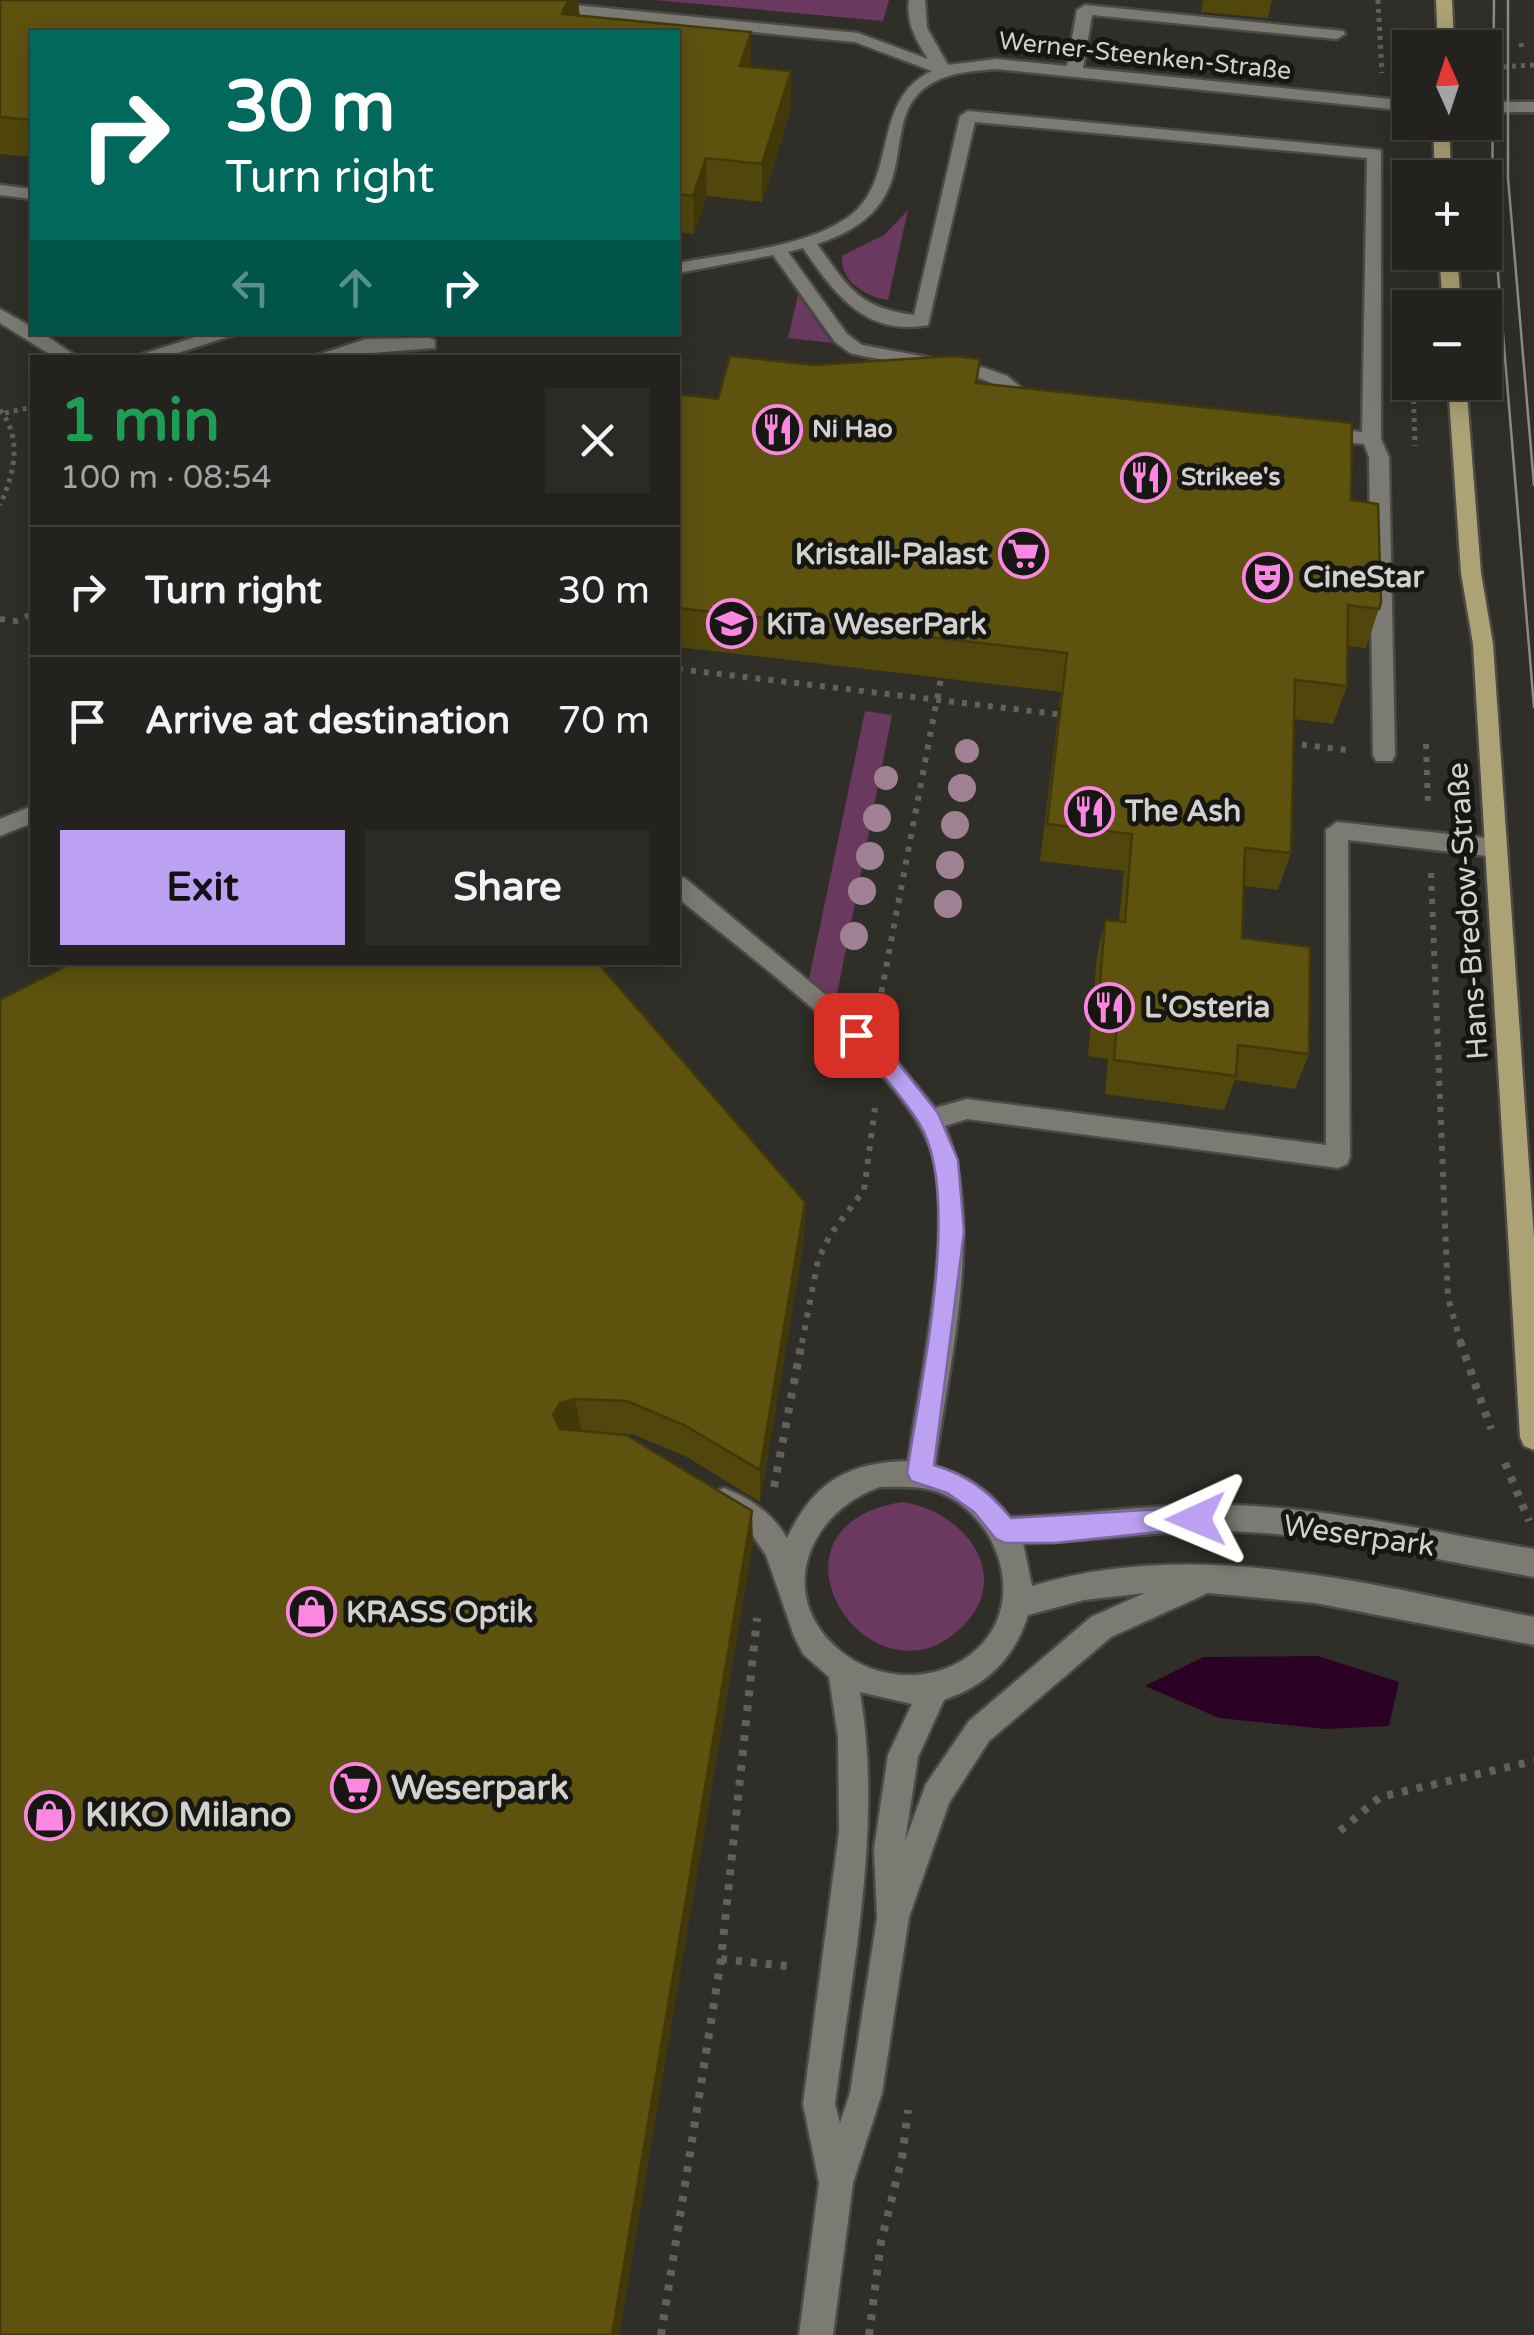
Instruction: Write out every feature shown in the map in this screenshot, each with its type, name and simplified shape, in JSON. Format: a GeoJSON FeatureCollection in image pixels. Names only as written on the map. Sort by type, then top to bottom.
{"type":"FeatureCollection","features":[{"type":"Feature","properties":{"kind":"main road"},"geometry":{"type":"LineString","coordinates":[[1444,0],[1445,30]]}},
{"type":"Feature","properties":{"kind":"main road","name":"Hans-Bredow-Straße"},"geometry":{"type":"LineString","coordinates":[[1459,400],[1471,573],[1484,644],[1534,1436]]}},
{"type":"Feature","properties":{"kind":"street"},"geometry":{"type":"LineString","coordinates":[[476,0],[858,38],[944,70]]}},
{"type":"Feature","properties":{"kind":"street"},"geometry":{"type":"LineString","coordinates":[[918,0],[914,14],[944,70]]}},
{"type":"Feature","properties":{"kind":"street"},"geometry":{"type":"LineString","coordinates":[[1074,73],[1085,10],[1118,6],[1337,34]]}},
{"type":"Feature","properties":{"kind":"street","name":"Werner-Steenken-Straße"},"geometry":{"type":"LineString","coordinates":[[944,70],[996,64],[1391,106]]}},
{"type":"Feature","properties":{"kind":"street"},"geometry":{"type":"LineString","coordinates":[[680,268],[776,248],[856,221],[878,196],[901,105],[917,86],[944,70]]}},
{"type":"Feature","properties":{"kind":"street"},"geometry":{"type":"LineString","coordinates":[[1502,107],[1534,107]]}},
{"type":"Feature","properties":{"kind":"street"},"geometry":{"type":"LineString","coordinates":[[806,240],[852,304],[870,314],[922,322],[968,116],[1375,154],[1371,439],[1379,456],[1384,755]]}},
{"type":"Feature","properties":{"kind":"street"},"geometry":{"type":"LineString","coordinates":[[0,190],[30,194]]}},
{"type":"Feature","properties":{"kind":"street"},"geometry":{"type":"LineString","coordinates":[[776,248],[841,338],[856,349],[968,368],[1003,380],[1023,401],[1059,405]]}},
{"type":"Feature","properties":{"kind":"street"},"geometry":{"type":"LineString","coordinates":[[0,315],[30,333]]}},
{"type":"Feature","properties":{"kind":"street"},"geometry":{"type":"LineString","coordinates":[[33,335],[65,355]]}},
{"type":"Feature","properties":{"kind":"street"},"geometry":{"type":"LineString","coordinates":[[150,355],[223,335]]}},
{"type":"Feature","properties":{"kind":"street"},"geometry":{"type":"LineString","coordinates":[[328,355],[366,345],[431,344]]}},
{"type":"Feature","properties":{"kind":"street"},"geometry":{"type":"LineString","coordinates":[[1290,430],[1371,439]]}},
{"type":"Feature","properties":{"kind":"street"},"geometry":{"type":"LineString","coordinates":[[0,828],[30,815]]}},
{"type":"Feature","properties":{"kind":"street"},"geometry":{"type":"LineString","coordinates":[[930,1120],[967,1109],[1338,1157],[1337,830],[1496,848]]}},
{"type":"Feature","properties":{"kind":"street"},"geometry":{"type":"LineString","coordinates":[[680,886],[871,1046],[930,1120],[946,1160],[953,1232],[920,1473]]}},
{"type":"Feature","properties":{"kind":"street"},"geometry":{"type":"LineString","coordinates":[[699,1487],[767,1530],[792,1590],[800,1621],[818,1649],[842,1670],[886,1689],[934,1688],[974,1672],[1003,1642],[1019,1604],[1018,1566],[1005,1530],[983,1503],[954,1483],[920,1473],[887,1472],[855,1481],[828,1498],[806,1523],[793,1555],[792,1590]]}},
{"type":"Feature","properties":{"kind":"street","name":"Weserpark"},"geometry":{"type":"LineString","coordinates":[[1005,1530],[1055,1531],[1135,1520],[1227,1518],[1320,1528],[1534,1563]]}},
{"type":"Feature","properties":{"kind":"street"},"geometry":{"type":"LineString","coordinates":[[767,1530],[806,1523]]}},
{"type":"Feature","properties":{"kind":"street"},"geometry":{"type":"LineString","coordinates":[[816,2335],[836,2183],[866,2093],[893,1918],[937,1795],[979,1731],[1101,1626],[1211,1578]]}},
{"type":"Feature","properties":{"kind":"street","name":"Weserpark"},"geometry":{"type":"LineString","coordinates":[[1019,1604],[1090,1585],[1211,1578],[1291,1583],[1534,1630]]}},
{"type":"Feature","properties":{"kind":"street"},"geometry":{"type":"LineString","coordinates":[[836,2183],[819,2104],[854,1832],[853,1736],[842,1670]]}},
{"type":"Feature","properties":{"kind":"street"},"geometry":{"type":"LineString","coordinates":[[893,1918],[889,1850],[903,1755],[934,1688]]}},
{"type":"Feature","properties":{"kind":"path"},"geometry":{"type":"LineString","coordinates":[[1378,0],[1380,62],[1391,106]]}},
{"type":"Feature","properties":{"kind":"path"},"geometry":{"type":"LineString","coordinates":[[1521,43],[1522,51]]}},
{"type":"Feature","properties":{"kind":"path"},"geometry":{"type":"LineString","coordinates":[[1502,67],[1534,65]]}},
{"type":"Feature","properties":{"kind":"path"},"geometry":{"type":"LineString","coordinates":[[1413,400],[1415,459]]}},
{"type":"Feature","properties":{"kind":"path"},"geometry":{"type":"LineString","coordinates":[[0,504],[11,485],[14,449],[13,430],[2,412],[30,406]]}},
{"type":"Feature","properties":{"kind":"path"},"geometry":{"type":"LineString","coordinates":[[0,619],[16,621],[30,615]]}},
{"type":"Feature","properties":{"kind":"path"},"geometry":{"type":"LineString","coordinates":[[680,670],[1075,716]]}},
{"type":"Feature","properties":{"kind":"path"},"geometry":{"type":"LineString","coordinates":[[879,1005],[940,678]]}},
{"type":"Feature","properties":{"kind":"path"},"geometry":{"type":"LineString","coordinates":[[1425,728],[1448,1298],[1472,1383],[1492,1433]]}},
{"type":"Feature","properties":{"kind":"path"},"geometry":{"type":"LineString","coordinates":[[1273,741],[1384,755]]}},
{"type":"Feature","properties":{"kind":"path"},"geometry":{"type":"LineString","coordinates":[[767,1530],[818,1260],[830,1235],[864,1190],[876,1102],[903,1085]]}},
{"type":"Feature","properties":{"kind":"path"},"geometry":{"type":"LineString","coordinates":[[1500,1449],[1534,1532]]}},
{"type":"Feature","properties":{"kind":"path"},"geometry":{"type":"LineString","coordinates":[[661,2335],[721,1959],[758,1608]]}},
{"type":"Feature","properties":{"kind":"path"},"geometry":{"type":"LineString","coordinates":[[1340,1832],[1380,1797],[1534,1760]]}},
{"type":"Feature","properties":{"kind":"path"},"geometry":{"type":"LineString","coordinates":[[869,2335],[881,2242],[902,2158],[909,2102]]}},
{"type":"Feature","properties":{"kind":"shaded area"},"geometry":{"type":"Polygon","coordinates":[[[654,0],[889,0],[883,21],[654,0]]]}},
{"type":"Feature","properties":{"kind":"shaded area"},"geometry":{"type":"Polygon","coordinates":[[[908,210],[888,300],[871,296],[850,281],[842,256],[884,235],[908,210]]]}},
{"type":"Feature","properties":{"kind":"shaded area"},"geometry":{"type":"Polygon","coordinates":[[[798,295],[832,343],[788,338],[798,295]]]}},
{"type":"Feature","properties":{"kind":"shaded area"},"geometry":{"type":"Polygon","coordinates":[[[865,711],[892,715],[833,1015],[806,993],[865,711]]]}},
{"type":"Feature","properties":{"kind":"shaded area"},"geometry":{"type":"Polygon","coordinates":[[[902,1502],[944,1517],[961,1531],[982,1566],[984,1586],[978,1606],[963,1626],[928,1648],[893,1649],[863,1634],[840,1608],[829,1576],[833,1545],[856,1518],[902,1502]]]}},
{"type":"Feature","properties":{"kind":"shaded area"},"geometry":{"type":"Polygon","coordinates":[[[1318,1656],[1399,1682],[1389,1726],[1326,1729],[1219,1718],[1145,1686],[1203,1657],[1318,1656]]]}},
{"type":"Feature","properties":{"kind":"building"},"geometry":{"type":"Polygon","coordinates":[[[0,0],[568,0],[562,14],[751,32],[740,66],[791,71],[762,164],[706,158],[693,196],[680,194],[680,30],[30,30],[30,120],[0,117],[0,0]]]}},
{"type":"Feature","properties":{"kind":"building","name":"Kristall-Palast"},"geometry":{"type":"Polygon","coordinates":[[[730,356],[815,365],[952,356],[980,359],[976,383],[1352,423],[1351,500],[1378,504],[1381,602],[1379,609],[1348,605],[1347,686],[1295,680],[1291,853],[1245,848],[1242,938],[1310,947],[1309,1054],[1238,1045],[1236,1076],[1114,1060],[1117,1024],[1097,1021],[1105,920],[1125,922],[1132,834],[1047,824],[1067,653],[680,608],[680,394],[718,399],[730,356]]]}},
{"type":"Feature","properties":{"kind":"building","name":"Weserpark"},"geometry":{"type":"Polygon","coordinates":[[[68,965],[600,965],[805,1202],[760,1470],[684,1425],[627,1401],[575,1399],[560,1403],[553,1414],[560,1429],[626,1435],[752,1511],[612,2335],[0,2335],[0,1000],[68,965]]]}},
{"type":"Feature","properties":{"kind":"tram line"},"geometry":{"type":"LineString","coordinates":[[1494,0],[1492,201],[1534,707]]}},
{"type":"Feature","properties":{"kind":"tram line"},"geometry":{"type":"LineString","coordinates":[[1508,0],[1508,178],[1534,485]]}},
{"type":"Feature","properties":{"kind":"place","name":"Ni Hao"},"geometry":{"type":"Point","coordinates":[777,429]}},
{"type":"Feature","properties":{"kind":"place","name":"Strikee's"},"geometry":{"type":"Point","coordinates":[1146,477]}},
{"type":"Feature","properties":{"kind":"place","name":"Kristall-Palast"},"geometry":{"type":"Point","coordinates":[1023,554]}},
{"type":"Feature","properties":{"kind":"place","name":"CineStar"},"geometry":{"type":"Point","coordinates":[1268,577]}},
{"type":"Feature","properties":{"kind":"place","name":"KiTa WeserPark"},"geometry":{"type":"Point","coordinates":[731,624]}},
{"type":"Feature","properties":{"kind":"place","name":"The Ash"},"geometry":{"type":"Point","coordinates":[1090,811]}},
{"type":"Feature","properties":{"kind":"place","name":"L'Osteria"},"geometry":{"type":"Point","coordinates":[1109,1007]}},
{"type":"Feature","properties":{"kind":"place","name":"KRASS Optik"},"geometry":{"type":"Point","coordinates":[311,1612]}},
{"type":"Feature","properties":{"kind":"place","name":"Weserpark"},"geometry":{"type":"Point","coordinates":[356,1788]}},
{"type":"Feature","properties":{"kind":"place","name":"KIKO Milano"},"geometry":{"type":"Point","coordinates":[50,1815]}},
{"type":"Feature","properties":{"kind":"route"},"geometry":{"type":"LineString","coordinates":[[856,1035],[871,1046],[930,1120],[946,1160],[953,1232],[920,1473],[954,1483],[983,1503],[1005,1530],[1055,1531],[1135,1520],[1196,1519]]}}]}
